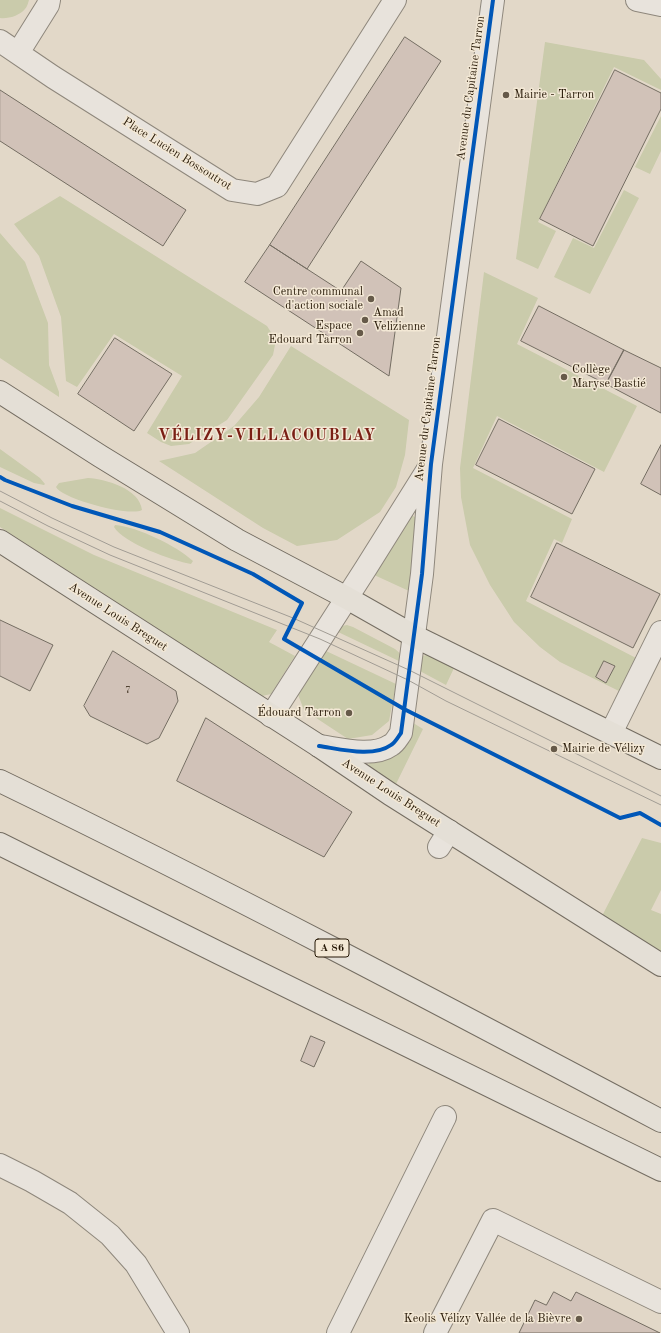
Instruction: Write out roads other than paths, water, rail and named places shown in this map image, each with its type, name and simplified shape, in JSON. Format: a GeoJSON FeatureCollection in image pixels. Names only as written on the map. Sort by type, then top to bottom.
{"type":"FeatureCollection","features":[{"type":"Feature","properties":{"kind":"main road"},"geometry":{"type":"LineString","coordinates":[[0,392],[100,456],[237,540],[347,598],[414,636],[661,758]]}},
{"type":"Feature","properties":{"kind":"main road","name":"Avenue Louis Breguet"},"geometry":{"type":"LineString","coordinates":[[0,542],[320,746],[390,794],[444,839],[661,965]]}},
{"type":"Feature","properties":{"kind":"main road","name":"A 86"},"geometry":{"type":"LineString","coordinates":[[0,781],[263,912],[455,1011],[661,1121]]}},
{"type":"Feature","properties":{"kind":"main road"},"geometry":{"type":"LineString","coordinates":[[0,844],[212,950],[661,1170]]}},
{"type":"Feature","properties":{"kind":"street"},"geometry":{"type":"LineString","coordinates":[[18,53],[48,5],[49,0]]}},
{"type":"Feature","properties":{"kind":"street","name":"Place Lucien Bossoutrot"},"geometry":{"type":"LineString","coordinates":[[0,41],[60,81],[232,190],[257,194],[277,186],[395,0]]}},
{"type":"Feature","properties":{"kind":"street","name":"Avenue du Capitaine Tarron"},"geometry":{"type":"LineString","coordinates":[[320,746],[373,752],[391,745],[401,733],[422,574],[430,464],[493,0]]}},
{"type":"Feature","properties":{"kind":"street"},"geometry":{"type":"LineString","coordinates":[[637,0],[661,5]]}},
{"type":"Feature","properties":{"kind":"street","name":"Avenue du Capitaine Tarron"},"geometry":{"type":"LineString","coordinates":[[271,716],[410,499],[430,464]]}},
{"type":"Feature","properties":{"kind":"street"},"geometry":{"type":"LineString","coordinates":[[610,733],[661,632]]}},
{"type":"Feature","properties":{"kind":"street"},"geometry":{"type":"LineString","coordinates":[[338,1333],[444,1116]]}},
{"type":"Feature","properties":{"kind":"street"},"geometry":{"type":"LineString","coordinates":[[0,1165],[32,1181],[70,1203],[110,1235],[136,1264],[178,1333]]}},
{"type":"Feature","properties":{"kind":"street"},"geometry":{"type":"LineString","coordinates":[[435,1333],[493,1220],[661,1302]]}},
{"type":"Feature","properties":{"kind":"tram line"},"geometry":{"type":"LineString","coordinates":[[0,491],[52,518],[114,547],[293,618],[409,670],[661,796]]}},
{"type":"Feature","properties":{"kind":"tram line"},"geometry":{"type":"LineString","coordinates":[[0,501],[48,526],[110,555],[320,639],[408,680],[446,701],[661,805]]}},
{"type":"Feature","properties":{"kind":"place","name":"Mairie - Tarron"},"geometry":{"type":"Point","coordinates":[506,95]}},
{"type":"Feature","properties":{"kind":"place","name":"Centre communal d'action sociale"},"geometry":{"type":"Point","coordinates":[371,299]}},
{"type":"Feature","properties":{"kind":"place","name":"Amad Velizienne"},"geometry":{"type":"Point","coordinates":[365,320]}},
{"type":"Feature","properties":{"kind":"place","name":"Espace Edouard Tarron"},"geometry":{"type":"Point","coordinates":[360,333]}},
{"type":"Feature","properties":{"kind":"place","name":"Collège Maryse Bastié"},"geometry":{"type":"Point","coordinates":[564,377]}},
{"type":"Feature","properties":{"kind":"place","name":"Édouard Tarron"},"geometry":{"type":"Point","coordinates":[349,713]}},
{"type":"Feature","properties":{"kind":"place","name":"Mairie de Vélizy"},"geometry":{"type":"Point","coordinates":[554,749]}},
{"type":"Feature","properties":{"kind":"place","name":"Keolis Vélizy Vallée de la Bièvre"},"geometry":{"type":"Point","coordinates":[579,1319]}},
{"type":"Feature","properties":{"kind":"district","name":"VÉLIZY-VILLACOUBLAY"},"geometry":{"type":"Point","coordinates":[267,436]}}]}
